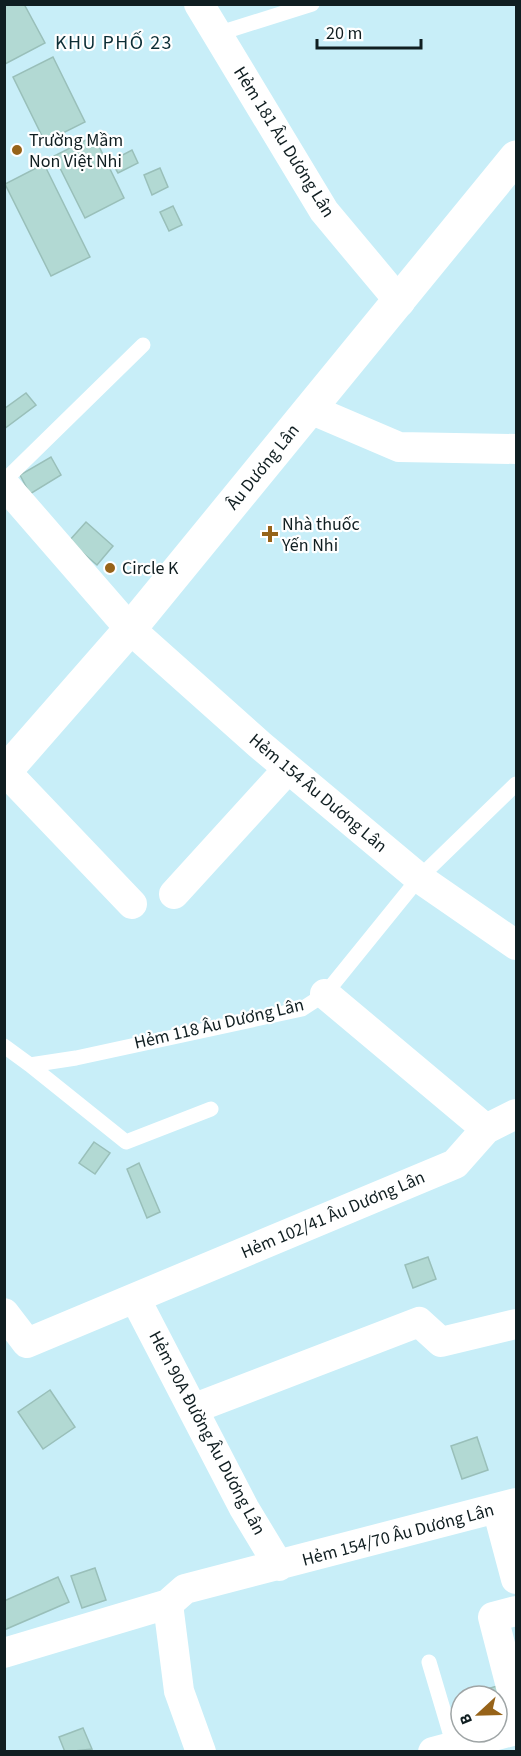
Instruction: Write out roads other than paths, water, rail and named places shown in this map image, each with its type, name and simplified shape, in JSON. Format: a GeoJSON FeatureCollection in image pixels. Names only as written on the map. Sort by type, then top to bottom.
{"type":"FeatureCollection","features":[{"type":"Feature","properties":{"kind":"street","name":"Hẻm 181 Âu Dương Lân"},"geometry":{"type":"LineString","coordinates":[[199,4],[324,211],[400,302]]}},
{"type":"Feature","properties":{"kind":"street","name":"Âu Dương Lân"},"geometry":{"type":"LineString","coordinates":[[5,772],[130,629],[400,302],[516,157]]}},
{"type":"Feature","properties":{"kind":"street"},"geometry":{"type":"LineString","coordinates":[[310,409],[399,447],[516,449]]}},
{"type":"Feature","properties":{"kind":"street","name":"Hẻm 154 Âu Dương Lân"},"geometry":{"type":"LineString","coordinates":[[6,489],[130,629],[288,769],[419,878],[516,945]]}},
{"type":"Feature","properties":{"kind":"street"},"geometry":{"type":"LineString","coordinates":[[174,894],[288,769]]}},
{"type":"Feature","properties":{"kind":"street"},"geometry":{"type":"LineString","coordinates":[[5,772],[132,904]]}},
{"type":"Feature","properties":{"kind":"street"},"geometry":{"type":"LineString","coordinates":[[325,994],[486,1129]]}},
{"type":"Feature","properties":{"kind":"street","name":"Hẻm 102/41 Âu Dương Lân"},"geometry":{"type":"LineString","coordinates":[[4,1313],[27,1343],[455,1164],[486,1129],[516,1114]]}},
{"type":"Feature","properties":{"kind":"street","name":"Hẻm 90A Đường Âu Dương Lân"},"geometry":{"type":"LineString","coordinates":[[135,1298],[195,1408],[244,1508],[279,1566]]}},
{"type":"Feature","properties":{"kind":"street"},"geometry":{"type":"LineString","coordinates":[[195,1408],[419,1322],[441,1342],[516,1324]]}},
{"type":"Feature","properties":{"kind":"street"},"geometry":{"type":"LineString","coordinates":[[507,1505],[516,1579]]}},
{"type":"Feature","properties":{"kind":"street","name":"Hẻm 154/70 Âu Dương Lân"},"geometry":{"type":"LineString","coordinates":[[4,1653],[168,1604],[185,1589],[507,1505]]}},
{"type":"Feature","properties":{"kind":"street"},"geometry":{"type":"LineString","coordinates":[[168,1604],[179,1691],[201,1752]]}},
{"type":"Feature","properties":{"kind":"street"},"geometry":{"type":"LineString","coordinates":[[516,1611],[493,1617],[516,1706]]}},
{"type":"Feature","properties":{"kind":"street"},"geometry":{"type":"LineString","coordinates":[[443,1750],[516,1730]]}},
{"type":"Feature","properties":{"kind":"lane"},"geometry":{"type":"LineString","coordinates":[[217,34],[312,4]]}},
{"type":"Feature","properties":{"kind":"lane"},"geometry":{"type":"LineString","coordinates":[[6,489],[143,345]]}},
{"type":"Feature","properties":{"kind":"lane","name":"Hẻm 118 Âu Dương Lân"},"geometry":{"type":"LineString","coordinates":[[30,1065],[76,1058],[302,1009],[325,994],[419,878],[516,784]]}},
{"type":"Feature","properties":{"kind":"lane"},"geometry":{"type":"LineString","coordinates":[[4,1046],[126,1142],[211,1109]]}},
{"type":"Feature","properties":{"kind":"lane"},"geometry":{"type":"LineString","coordinates":[[429,1662],[443,1750]]}},
{"type":"Feature","properties":{"kind":"place","name":"Trường Mầm Non Việt Nhi"},"geometry":{"type":"Point","coordinates":[17,150]}},
{"type":"Feature","properties":{"kind":"place","name":"Nhà thuốc Yến Nhi"},"geometry":{"type":"Point","coordinates":[270,534]}},
{"type":"Feature","properties":{"kind":"place","name":"Circle K"},"geometry":{"type":"Point","coordinates":[110,568]}},
{"type":"Feature","properties":{"kind":"district","name":"KHU PHỐ 23"},"geometry":{"type":"Point","coordinates":[114,43]}}]}
